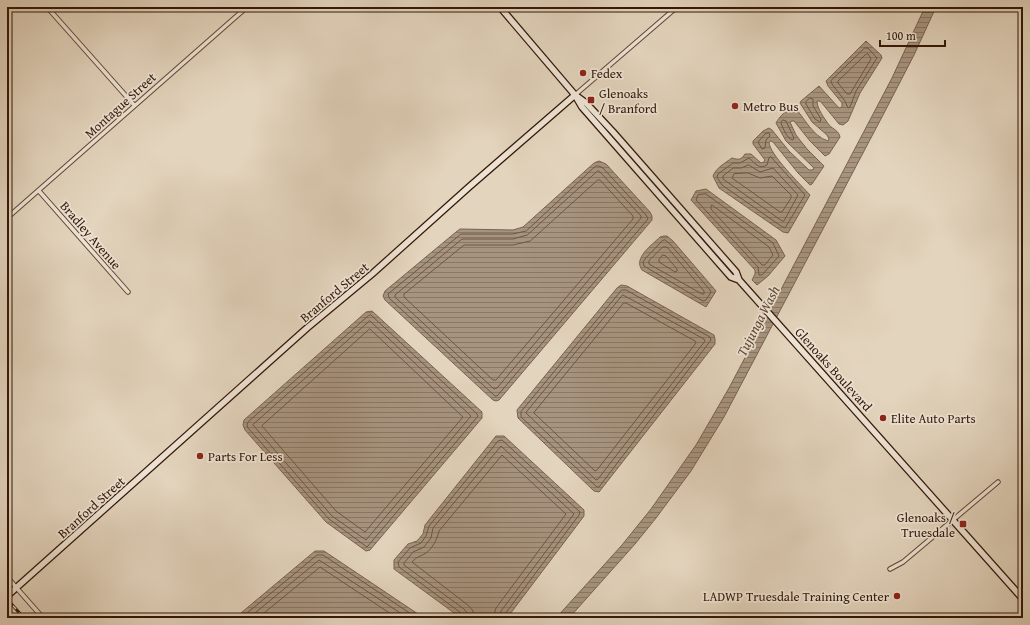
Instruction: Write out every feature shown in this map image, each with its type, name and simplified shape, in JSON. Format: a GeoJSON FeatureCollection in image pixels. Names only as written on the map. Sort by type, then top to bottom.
{"type":"FeatureCollection","features":[{"type":"Feature","properties":{"kind":"main road","name":"Glenoaks Boulevard"},"geometry":{"type":"LineString","coordinates":[[500,7],[575,96],[582,107],[664,201],[731,277],[739,280]]}},
{"type":"Feature","properties":{"kind":"main road","name":"Glenoaks Boulevard"},"geometry":{"type":"LineString","coordinates":[[575,96],[586,103],[670,196],[736,272],[739,280],[1023,599]]}},
{"type":"Feature","properties":{"kind":"main road","name":"Branford Street"},"geometry":{"type":"LineString","coordinates":[[7,596],[307,328],[372,274],[469,187],[575,96]]}},
{"type":"Feature","properties":{"kind":"main road"},"geometry":{"type":"LineString","coordinates":[[664,201],[670,196]]}},
{"type":"Feature","properties":{"kind":"street"},"geometry":{"type":"LineString","coordinates":[[47,7],[134,105]]}},
{"type":"Feature","properties":{"kind":"street","name":"Montague Street"},"geometry":{"type":"LineString","coordinates":[[7,218],[247,7]]}},
{"type":"Feature","properties":{"kind":"street","name":"Branford Street"},"geometry":{"type":"LineString","coordinates":[[575,96],[677,7]]}},
{"type":"Feature","properties":{"kind":"street","name":"Bradley Avenue"},"geometry":{"type":"LineString","coordinates":[[39,190],[128,292]]}},
{"type":"Feature","properties":{"kind":"street"},"geometry":{"type":"LineString","coordinates":[[890,569],[903,562],[998,482]]}},
{"type":"Feature","properties":{"kind":"street"},"geometry":{"type":"LineString","coordinates":[[7,577],[44,618]]}},
{"type":"Feature","properties":{"kind":"water"},"geometry":{"type":"Polygon","coordinates":[[[925,7],[936,7],[914,55],[724,417],[691,471],[635,544],[569,618],[556,618],[622,545],[651,509],[696,445],[729,388],[892,78],[925,7]]]}},
{"type":"Feature","properties":{"kind":"water"},"geometry":{"type":"Polygon","coordinates":[[[866,41],[881,55],[882,58],[860,93],[848,121],[843,125],[839,124],[821,102],[817,101],[823,117],[829,125],[836,130],[840,137],[829,154],[825,156],[810,141],[794,121],[790,122],[796,135],[807,149],[824,166],[812,184],[810,185],[798,173],[773,142],[769,142],[774,154],[810,195],[788,233],[783,232],[719,188],[713,176],[714,173],[718,168],[732,158],[740,159],[745,154],[751,154],[761,163],[764,162],[765,160],[753,144],[753,141],[763,131],[769,128],[789,151],[809,170],[814,169],[786,141],[776,123],[784,113],[794,107],[817,135],[828,141],[829,139],[827,135],[812,122],[800,103],[819,86],[839,108],[842,107],[842,103],[828,86],[826,81],[866,41]]]}},
{"type":"Feature","properties":{"kind":"water"},"geometry":{"type":"Polygon","coordinates":[[[599,161],[606,164],[650,212],[652,220],[499,400],[493,400],[385,300],[383,296],[385,291],[460,229],[513,230],[523,227],[594,163],[599,161]]]}},
{"type":"Feature","properties":{"kind":"water"},"geometry":{"type":"Polygon","coordinates":[[[706,189],[776,240],[785,256],[768,276],[757,285],[752,280],[755,270],[691,200],[696,191],[706,189]]]}},
{"type":"Feature","properties":{"kind":"water"},"geometry":{"type":"Polygon","coordinates":[[[667,236],[673,241],[716,291],[706,307],[642,270],[640,261],[642,256],[660,237],[667,236]]]}},
{"type":"Feature","properties":{"kind":"water"},"geometry":{"type":"Polygon","coordinates":[[[621,285],[627,286],[714,335],[715,344],[599,492],[594,491],[518,418],[517,410],[621,285]]]}},
{"type":"Feature","properties":{"kind":"water"},"geometry":{"type":"Polygon","coordinates":[[[372,311],[482,412],[482,418],[370,550],[366,551],[326,522],[245,430],[243,425],[244,420],[366,312],[372,311]]]}},
{"type":"Feature","properties":{"kind":"water"},"geometry":{"type":"Polygon","coordinates":[[[496,436],[504,436],[584,510],[584,516],[507,618],[461,618],[394,569],[394,560],[408,544],[417,541],[423,534],[425,525],[496,436]]]}},
{"type":"Feature","properties":{"kind":"water"},"geometry":{"type":"Polygon","coordinates":[[[315,551],[324,551],[424,618],[235,618],[315,551]]]}},
{"type":"Feature","properties":{"kind":"railway"},"geometry":{"type":"LineString","coordinates":[[7,599],[24,618]]}},
{"type":"Feature","properties":{"kind":"place","name":"Fedex"},"geometry":{"type":"Point","coordinates":[583,73]}},
{"type":"Feature","properties":{"kind":"place","name":"Glenoaks / Branford"},"geometry":{"type":"Point","coordinates":[591,100]}},
{"type":"Feature","properties":{"kind":"place","name":"Metro Bus"},"geometry":{"type":"Point","coordinates":[735,106]}},
{"type":"Feature","properties":{"kind":"place","name":"Elite Auto Parts"},"geometry":{"type":"Point","coordinates":[883,418]}},
{"type":"Feature","properties":{"kind":"place","name":"Parts For Less"},"geometry":{"type":"Point","coordinates":[200,456]}},
{"type":"Feature","properties":{"kind":"place","name":"Glenoaks / Truesdale"},"geometry":{"type":"Point","coordinates":[963,524]}},
{"type":"Feature","properties":{"kind":"place","name":"LADWP Truesdale Training Center"},"geometry":{"type":"Point","coordinates":[897,596]}},
{"type":"Feature","properties":{"kind":"water label","name":"Tujunga Wash"},"geometry":{"type":"Point","coordinates":[758,321]}}]}
